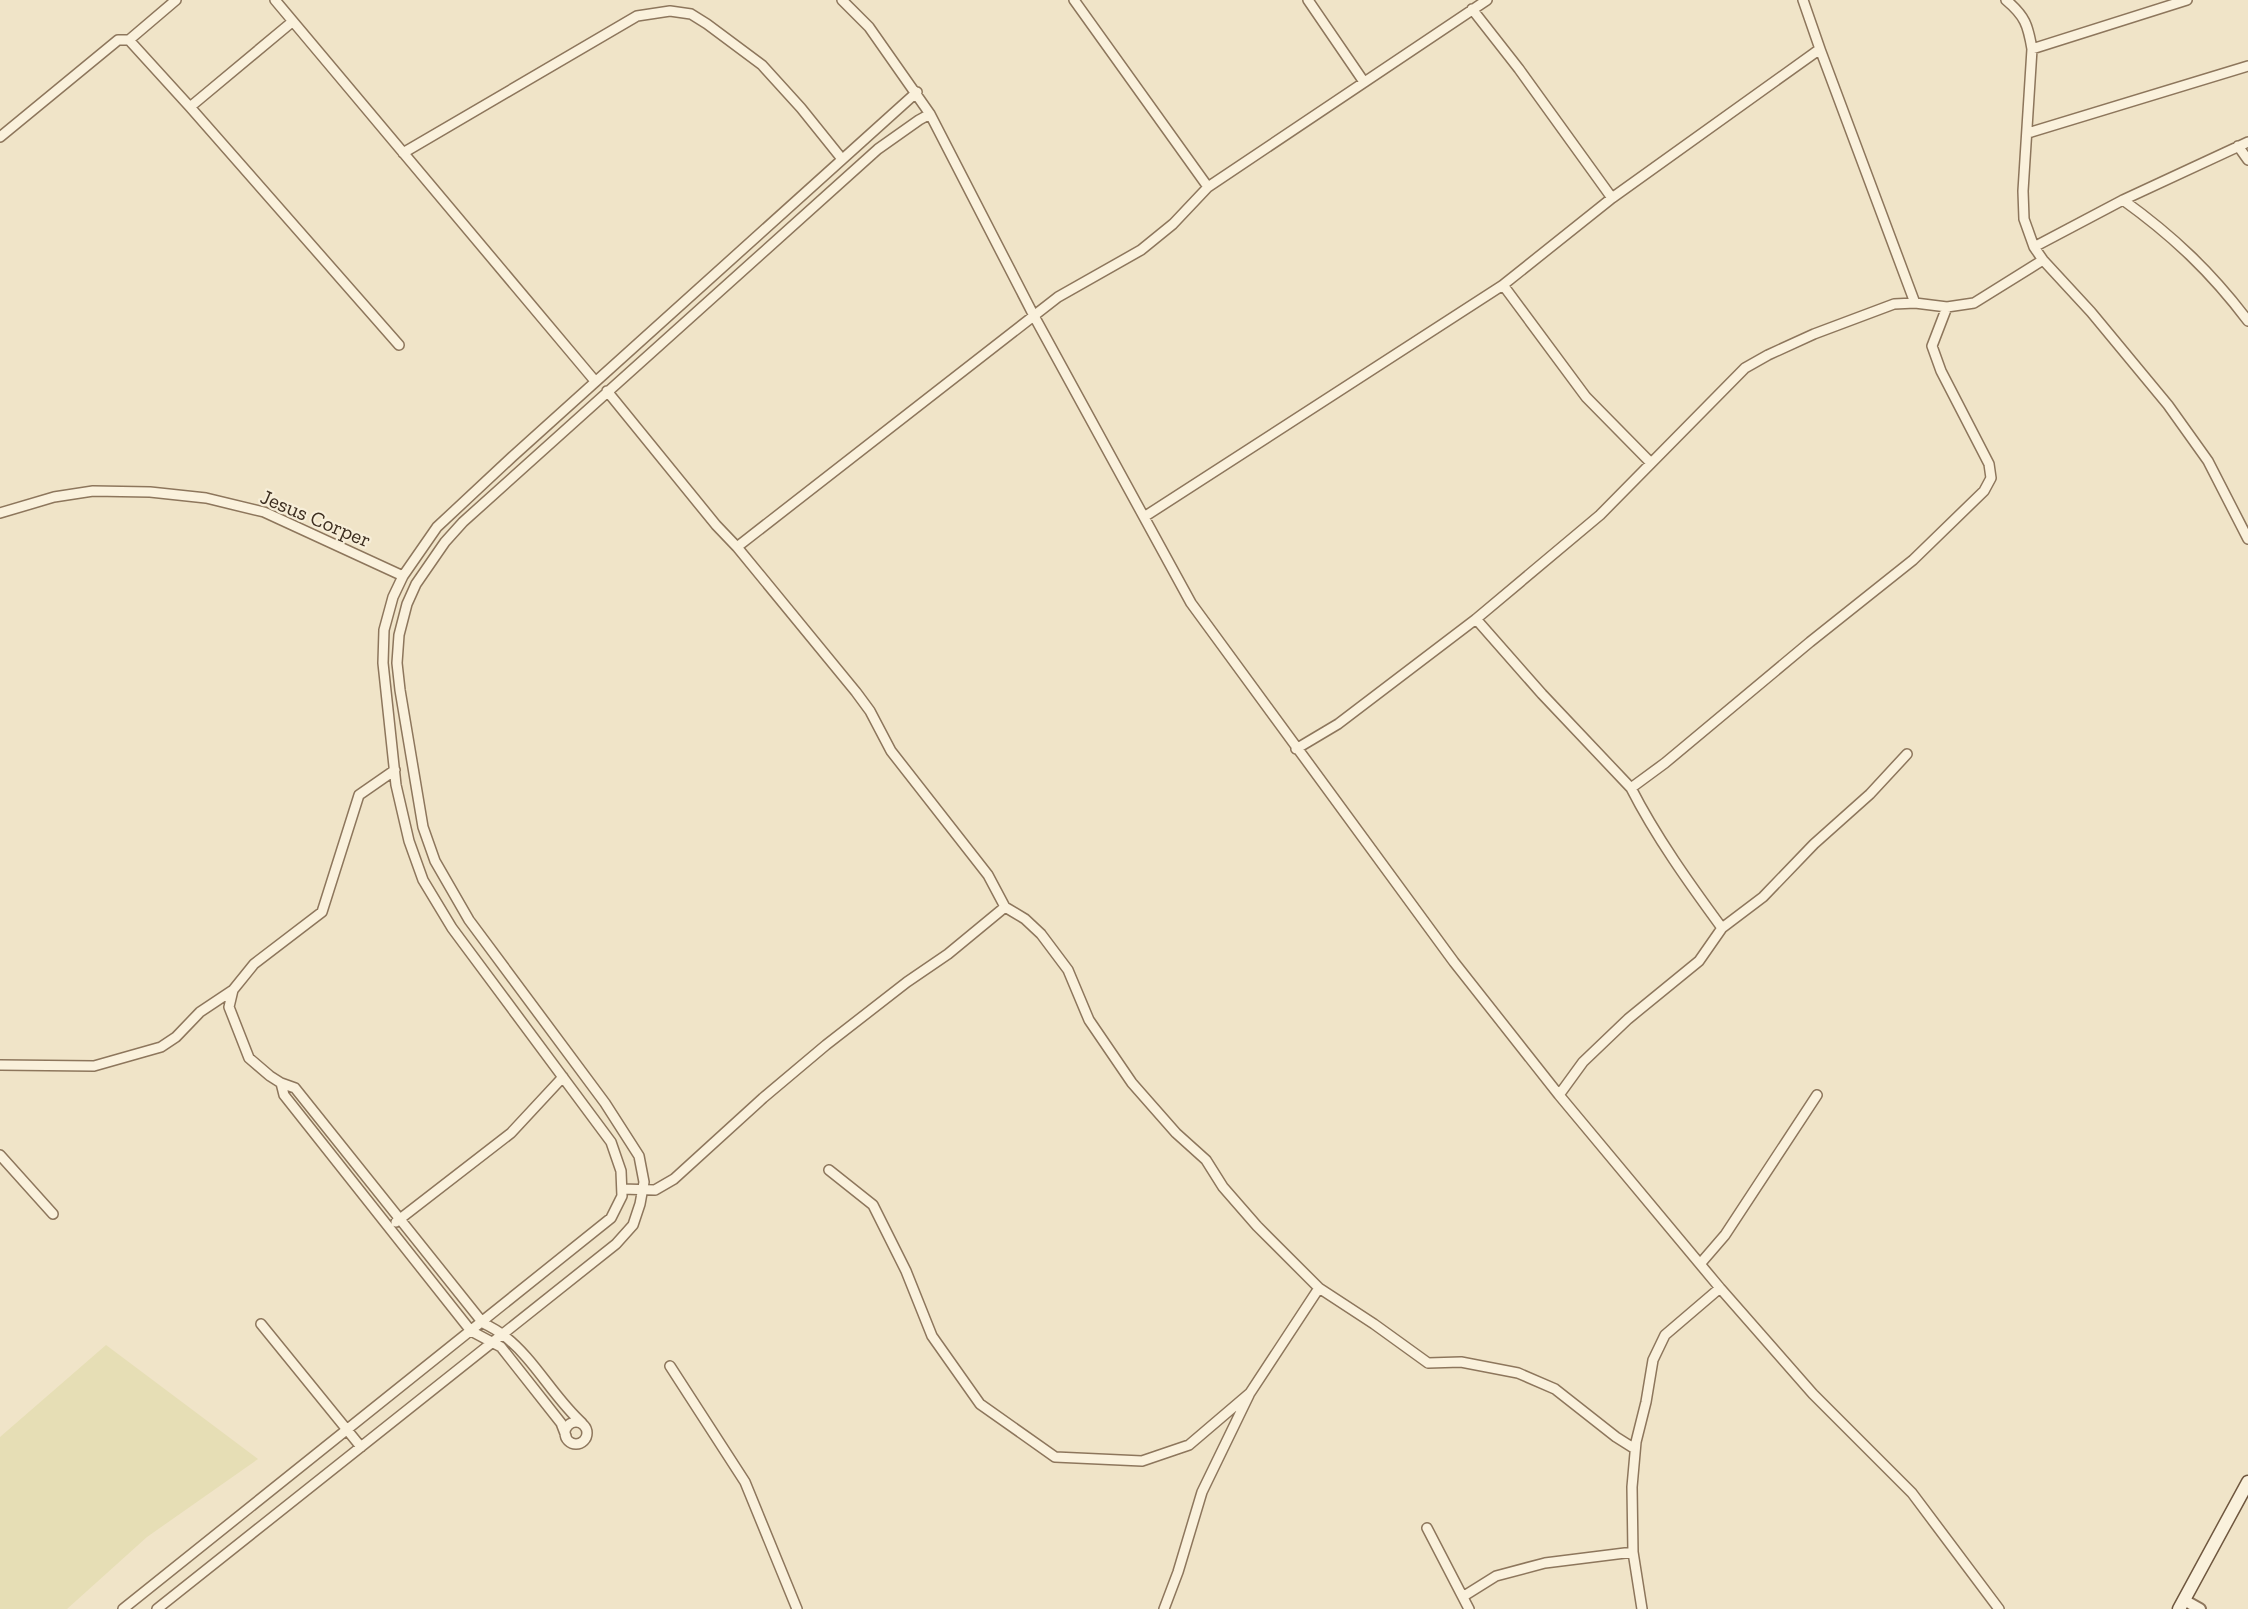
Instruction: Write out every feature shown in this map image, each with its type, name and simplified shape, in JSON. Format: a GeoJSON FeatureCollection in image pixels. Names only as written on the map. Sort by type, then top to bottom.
{"type":"FeatureCollection","features":[{"type":"Feature","properties":{"kind":"main road"},"geometry":{"type":"LineString","coordinates":[[2181,1604],[2248,1482]]}},
{"type":"Feature","properties":{"kind":"street"},"geometry":{"type":"LineString","coordinates":[[0,137],[118,40],[129,40],[176,0]]}},
{"type":"Feature","properties":{"kind":"street"},"geometry":{"type":"LineString","coordinates":[[275,0],[595,381]]}},
{"type":"Feature","properties":{"kind":"street"},"geometry":{"type":"LineString","coordinates":[[1074,0],[1208,187]]}},
{"type":"Feature","properties":{"kind":"street"},"geometry":{"type":"LineString","coordinates":[[1308,0],[1364,82]]}},
{"type":"Feature","properties":{"kind":"street"},"geometry":{"type":"LineString","coordinates":[[737,547],[1058,297],[1141,250],[1173,224],[1208,187],[1487,0]]}},
{"type":"Feature","properties":{"kind":"street"},"geometry":{"type":"LineString","coordinates":[[1803,0],[1915,303]]}},
{"type":"Feature","properties":{"kind":"street"},"geometry":{"type":"LineString","coordinates":[[2006,0],[2021,13],[2029,28],[2032,49],[2023,191],[2024,219],[2034,247],[2168,405],[2208,461],[2248,539]]}},
{"type":"Feature","properties":{"kind":"street"},"geometry":{"type":"LineString","coordinates":[[2032,49],[2187,0]]}},
{"type":"Feature","properties":{"kind":"street"},"geometry":{"type":"LineString","coordinates":[[848,2],[917,92],[930,114],[1034,316],[1191,603],[1454,962],[1559,1095],[1720,1288],[1813,1394],[1912,1493],[2000,1609]]}},
{"type":"Feature","properties":{"kind":"street"},"geometry":{"type":"LineString","coordinates":[[1472,9],[1519,69],[1612,198]]}},
{"type":"Feature","properties":{"kind":"street"},"geometry":{"type":"LineString","coordinates":[[403,153],[637,16],[670,11],[691,14],[762,65],[801,108],[842,159]]}},
{"type":"Feature","properties":{"kind":"street"},"geometry":{"type":"LineString","coordinates":[[190,107],[292,22]]}},
{"type":"Feature","properties":{"kind":"street"},"geometry":{"type":"LineString","coordinates":[[129,40],[399,345]]}},
{"type":"Feature","properties":{"kind":"street"},"geometry":{"type":"LineString","coordinates":[[1144,517],[1503,285],[1612,198],[1820,49]]}},
{"type":"Feature","properties":{"kind":"street"},"geometry":{"type":"LineString","coordinates":[[2028,133],[2248,66]]}},
{"type":"Feature","properties":{"kind":"street"},"geometry":{"type":"LineString","coordinates":[[123,1609],[483,1323],[611,1218],[622,1196],[622,1188],[621,1171],[611,1142],[452,928],[423,880],[409,841],[394,770],[383,663],[384,630],[393,597],[403,576],[437,527],[595,381],[842,159],[892,117],[917,92]]}},
{"type":"Feature","properties":{"kind":"street"},"geometry":{"type":"LineString","coordinates":[[157,1609],[616,1244],[633,1225],[644,1182],[639,1156],[628,1136],[469,920],[435,861],[423,827],[414,782],[397,663],[399,635],[407,604],[416,584],[445,542],[463,522],[878,149],[930,114]]}},
{"type":"Feature","properties":{"kind":"street"},"geometry":{"type":"LineString","coordinates":[[2034,247],[2123,200],[2248,142]]}},
{"type":"Feature","properties":{"kind":"street"},"geometry":{"type":"LineString","coordinates":[[2238,146],[2248,160]]}},
{"type":"Feature","properties":{"kind":"street"},"geometry":{"type":"LineString","coordinates":[[2123,200],[2181,246],[2222,286],[2248,321]]}},
{"type":"Feature","properties":{"kind":"street"},"geometry":{"type":"LineString","coordinates":[[754,238],[765,249]]}},
{"type":"Feature","properties":{"kind":"street"},"geometry":{"type":"LineString","coordinates":[[1296,749],[1338,724],[1476,619],[1600,514],[1745,368],[1814,334],[1894,304],[1915,303],[1947,307],[1974,303],[2043,260]]}},
{"type":"Feature","properties":{"kind":"street"},"geometry":{"type":"LineString","coordinates":[[1503,285],[1586,397],[1652,463]]}},
{"type":"Feature","properties":{"kind":"street"},"geometry":{"type":"LineString","coordinates":[[1630,788],[1665,763],[1913,560],[1984,491],[1991,478],[1989,464],[1941,371],[1932,346],[1947,307]]}},
{"type":"Feature","properties":{"kind":"street"},"geometry":{"type":"LineString","coordinates":[[607,391],[856,692],[870,711],[891,751],[988,875],[1005,907],[1025,919],[1041,934],[1068,970],[1089,1020],[1132,1083],[1176,1133],[1206,1160],[1223,1187],[1257,1226],[1319,1288],[1428,1363],[1461,1362],[1518,1373],[1555,1389],[1635,1449]]}},
{"type":"Feature","properties":{"kind":"street"},"geometry":{"type":"LineString","coordinates":[[505,463],[515,474]]}},
{"type":"Feature","properties":{"kind":"street","name":"Jesus Corper"},"geometry":{"type":"LineString","coordinates":[[0,513],[54,497],[93,491],[150,492],[206,498],[264,512],[403,576]]}},
{"type":"Feature","properties":{"kind":"street"},"geometry":{"type":"LineString","coordinates":[[1476,619],[1630,788],[1671,855],[1722,928]]}},
{"type":"Feature","properties":{"kind":"street"},"geometry":{"type":"LineString","coordinates":[[1559,1095],[1583,1062],[1628,1019],[1699,961],[1722,928],[1763,897],[1814,844],[1870,794],[1907,754]]}},
{"type":"Feature","properties":{"kind":"street"},"geometry":{"type":"LineString","coordinates":[[0,1065],[94,1066],[161,1047],[176,1037],[200,1012],[233,990],[254,964],[321,912],[359,795],[394,770]]}},
{"type":"Feature","properties":{"kind":"street"},"geometry":{"type":"LineString","coordinates":[[622,1188],[655,1190],[674,1179],[763,1098],[826,1045],[907,982],[948,954],[1005,907]]}},
{"type":"Feature","properties":{"kind":"street"},"geometry":{"type":"LineString","coordinates":[[233,990],[229,1007],[249,1058],[262,1071],[281,1083],[295,1088],[483,1323],[503,1334],[516,1347],[570,1413],[582,1423],[588,1433],[583,1442],[573,1444],[566,1436],[561,1423],[501,1347],[471,1331],[284,1095],[281,1083]]}},
{"type":"Feature","properties":{"kind":"street"},"geometry":{"type":"LineString","coordinates":[[389,1228],[511,1133],[562,1077]]}},
{"type":"Feature","properties":{"kind":"street"},"geometry":{"type":"LineString","coordinates":[[1700,1264],[1725,1235],[1817,1095]]}},
{"type":"Feature","properties":{"kind":"street"},"geometry":{"type":"LineString","coordinates":[[0,1155],[53,1214]]}},
{"type":"Feature","properties":{"kind":"street"},"geometry":{"type":"LineString","coordinates":[[829,1170],[873,1205],[906,1271],[932,1336],[980,1404],[1056,1457],[1142,1461],[1189,1445],[1250,1393]]}},
{"type":"Feature","properties":{"kind":"street"},"geometry":{"type":"LineString","coordinates":[[1164,1609],[1178,1572],[1202,1492],[1250,1393],[1319,1288]]}},
{"type":"Feature","properties":{"kind":"street"},"geometry":{"type":"LineString","coordinates":[[1642,1609],[1633,1552],[1632,1486],[1635,1449],[1653,1360],[1665,1335],[1720,1288]]}},
{"type":"Feature","properties":{"kind":"street"},"geometry":{"type":"LineString","coordinates":[[261,1324],[361,1447]]}},
{"type":"Feature","properties":{"kind":"street"},"geometry":{"type":"LineString","coordinates":[[670,1366],[745,1482],[797,1609]]}},
{"type":"Feature","properties":{"kind":"street"},"geometry":{"type":"LineString","coordinates":[[566,1436],[566,1429],[571,1424],[582,1423]]}},
{"type":"Feature","properties":{"kind":"street"},"geometry":{"type":"LineString","coordinates":[[1427,1528],[1469,1609]]}},
{"type":"Feature","properties":{"kind":"street"},"geometry":{"type":"LineString","coordinates":[[1464,1596],[1496,1576],[1545,1563],[1633,1552]]}},
{"type":"Feature","properties":{"kind":"street"},"geometry":{"type":"LineString","coordinates":[[2181,1604],[2200,1609]]}},
{"type":"Feature","properties":{"kind":"shaded area"},"geometry":{"type":"Polygon","coordinates":[[[106,1345],[258,1459],[147,1537],[67,1609],[0,1609],[0,1437],[106,1345]]]}}]}
